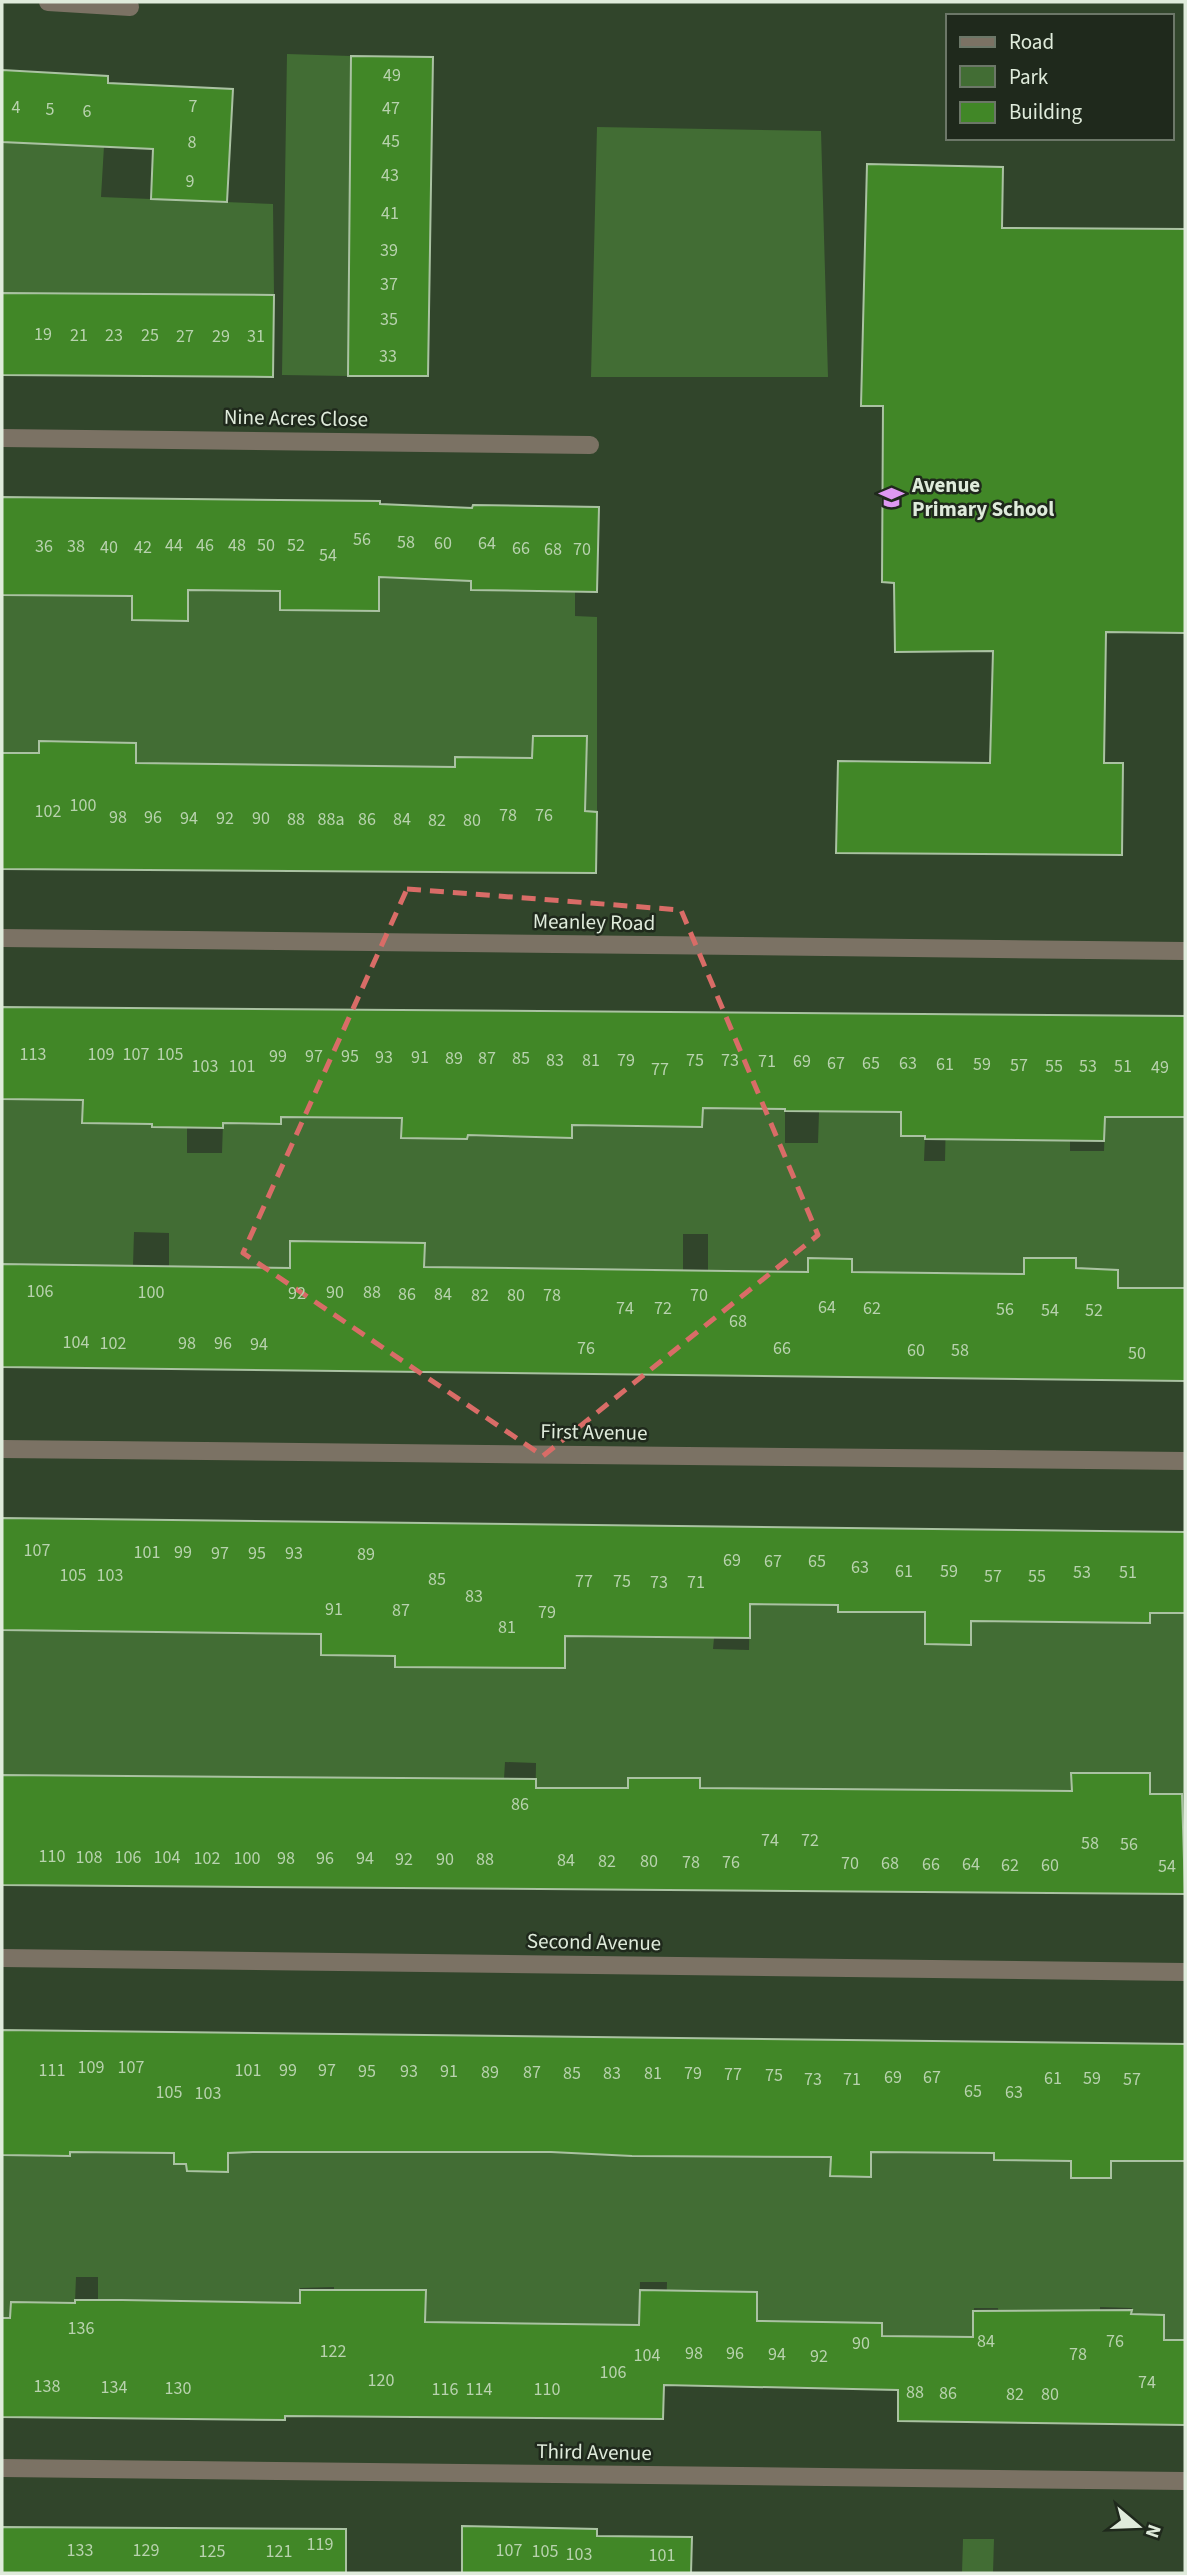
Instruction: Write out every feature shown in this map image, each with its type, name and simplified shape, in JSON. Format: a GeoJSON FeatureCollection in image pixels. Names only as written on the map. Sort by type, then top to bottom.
{"type":"FeatureCollection","features":[{"type":"Feature","properties":{"kind":"street"},"geometry":{"type":"LineString","coordinates":[[48,2],[130,7]]}},
{"type":"Feature","properties":{"kind":"street","name":"Nine Acres Close"},"geometry":{"type":"LineString","coordinates":[[2,438],[590,445]]}},
{"type":"Feature","properties":{"kind":"street","name":"Meanley Road"},"geometry":{"type":"LineString","coordinates":[[2,938],[1185,951]]}},
{"type":"Feature","properties":{"kind":"street","name":"First Avenue"},"geometry":{"type":"LineString","coordinates":[[2,1449],[1185,1461]]}},
{"type":"Feature","properties":{"kind":"street","name":"Second Avenue"},"geometry":{"type":"LineString","coordinates":[[2,1958],[1185,1972]]}},
{"type":"Feature","properties":{"kind":"street","name":"Third Avenue"},"geometry":{"type":"LineString","coordinates":[[2,2468],[1185,2482]]}},
{"type":"Feature","properties":{"kind":"highlighted area"},"geometry":{"type":"Polygon","coordinates":[[[407,889],[681,910],[818,1235],[543,1456],[243,1253],[407,889]]]}},
{"type":"Feature","properties":{"kind":"green space"},"geometry":{"type":"Polygon","coordinates":[[[287,54],[351,56],[348,376],[282,375],[287,54]]]}},
{"type":"Feature","properties":{"kind":"green space"},"geometry":{"type":"Polygon","coordinates":[[[597,127],[821,131],[828,377],[591,377],[597,127]]]}},
{"type":"Feature","properties":{"kind":"green space"},"geometry":{"type":"Polygon","coordinates":[[[2,142],[104,146],[101,197],[273,204],[274,295],[2,293],[2,142]]]}},
{"type":"Feature","properties":{"kind":"green space"},"geometry":{"type":"Polygon","coordinates":[[[379,578],[471,580],[471,590],[575,592],[575,616],[597,617],[597,812],[585,811],[586,736],[533,736],[532,758],[456,757],[455,767],[136,764],[135,742],[39,741],[39,753],[2,753],[2,595],[132,596],[133,620],[187,621],[188,590],[280,591],[280,610],[379,610],[379,578]]]}},
{"type":"Feature","properties":{"kind":"green space"},"geometry":{"type":"Polygon","coordinates":[[[2,1099],[83,1100],[83,1123],[118,1124],[153,1100],[152,1127],[187,1128],[187,1153],[222,1153],[223,1123],[281,1123],[281,1102],[333,1103],[333,1118],[365,1118],[402,1103],[402,1138],[467,1139],[468,1105],[572,1107],[702,1127],[703,1108],[785,1108],[785,1143],[818,1143],[819,1112],[901,1112],[901,1136],[925,1136],[924,1161],[945,1161],[946,1113],[1000,1140],[1070,1134],[1070,1151],[1104,1151],[1105,1117],[1185,1117],[1185,1288],[1118,1288],[1118,1270],[1076,1269],[1076,1258],[1024,1258],[1024,1274],[852,1272],[808,1259],[808,1272],[708,1271],[708,1234],[683,1234],[683,1272],[424,1267],[424,1243],[291,1241],[290,1268],[169,1266],[169,1233],[134,1232],[133,1266],[2,1264],[2,1099]]]}},
{"type":"Feature","properties":{"kind":"green space"},"geometry":{"type":"Polygon","coordinates":[[[28,1582],[28,1630],[156,1632],[322,1585],[321,1654],[347,1655],[395,1634],[395,1667],[565,1668],[565,1636],[714,1638],[713,1649],[749,1650],[750,1593],[838,1605],[839,1612],[925,1612],[926,1644],[970,1645],[971,1621],[1150,1623],[1150,1613],[1185,1613],[1185,1839],[1182,1838],[1182,1794],[1150,1794],[1149,1773],[1072,1773],[1072,1792],[700,1833],[700,1778],[628,1778],[627,1833],[615,1788],[558,1788],[535,1830],[536,1763],[505,1762],[504,1779],[237,1777],[216,1829],[216,1777],[148,1776],[148,1828],[136,1776],[82,1775],[70,1827],[70,1776],[2,1775],[2,1630],[10,1630],[28,1582]]]}},
{"type":"Feature","properties":{"kind":"green space"},"geometry":{"type":"Polygon","coordinates":[[[254,2105],[277,2152],[332,2153],[332,2106],[357,2152],[414,2153],[415,2107],[437,2152],[492,2153],[493,2108],[520,2108],[520,2152],[579,2153],[602,2108],[602,2155],[657,2156],[832,2118],[830,2176],[871,2177],[871,2152],[898,2152],[899,2113],[922,2153],[951,2153],[952,2140],[994,2141],[994,2160],[1054,2161],[1072,2112],[1071,2177],[1110,2178],[1111,2161],[1185,2161],[1185,2340],[1164,2340],[1163,2315],[1131,2314],[1132,2308],[1100,2307],[1099,2368],[999,2317],[998,2308],[974,2308],[973,2366],[881,2363],[882,2323],[757,2321],[757,2292],[716,2291],[664,2385],[667,2282],[640,2282],[639,2325],[425,2361],[426,2291],[334,2309],[334,2287],[300,2288],[300,2358],[195,2357],[196,2301],[98,2300],[98,2277],[76,2277],[75,2302],[66,2303],[30,2330],[31,2302],[11,2302],[10,2318],[2,2318],[2,2155],[18,2155],[41,2108],[40,2157],[70,2157],[70,2145],[115,2152],[174,2153],[174,2164],[186,2164],[187,2171],[227,2172],[228,2153],[253,2153],[254,2105]]]}},
{"type":"Feature","properties":{"kind":"green space"},"geometry":{"type":"Polygon","coordinates":[[[963,2539],[994,2539],[993,2573],[962,2573],[963,2539]]]}},
{"type":"Feature","properties":{"kind":"building"},"geometry":{"type":"Polygon","coordinates":[[[351,56],[433,57],[428,376],[348,376],[351,56]]]}},
{"type":"Feature","properties":{"kind":"building"},"geometry":{"type":"Polygon","coordinates":[[[2,70],[108,76],[108,83],[233,89],[227,202],[151,199],[153,149],[2,142],[2,70]]]}},
{"type":"Feature","properties":{"kind":"building"},"geometry":{"type":"Polygon","coordinates":[[[867,164],[1003,167],[1002,228],[1185,229],[1185,633],[1106,632],[1104,763],[1123,763],[1122,855],[836,853],[838,761],[990,763],[993,651],[895,652],[894,583],[882,582],[883,406],[861,406],[867,164]]]}},
{"type":"Feature","properties":{"kind":"building"},"geometry":{"type":"Polygon","coordinates":[[[2,293],[274,295],[273,377],[2,375],[2,293]]]}},
{"type":"Feature","properties":{"kind":"building"},"geometry":{"type":"Polygon","coordinates":[[[2,497],[380,501],[380,504],[472,508],[473,505],[599,507],[597,592],[471,590],[471,581],[379,577],[379,611],[280,610],[280,591],[188,590],[188,621],[132,620],[132,596],[2,595],[2,497]]]}},
{"type":"Feature","properties":{"kind":"building"},"geometry":{"type":"Polygon","coordinates":[[[533,736],[587,736],[585,811],[597,812],[596,873],[2,869],[2,753],[39,753],[39,741],[136,743],[136,763],[455,767],[455,757],[532,758],[533,736]]]}},
{"type":"Feature","properties":{"kind":"building"},"geometry":{"type":"Polygon","coordinates":[[[2,1007],[1185,1016],[1185,1117],[1105,1117],[1104,1141],[925,1139],[925,1136],[901,1136],[901,1112],[785,1109],[703,1108],[702,1127],[572,1125],[572,1138],[468,1135],[467,1139],[401,1138],[402,1118],[281,1117],[281,1124],[223,1123],[223,1128],[82,1123],[83,1100],[2,1099],[2,1007]]]}},
{"type":"Feature","properties":{"kind":"building"},"geometry":{"type":"Polygon","coordinates":[[[290,1241],[425,1243],[424,1267],[808,1272],[808,1258],[852,1259],[852,1272],[1024,1274],[1024,1258],[1076,1258],[1076,1268],[1118,1270],[1118,1288],[1185,1288],[1185,1381],[2,1367],[2,1264],[290,1268],[290,1241]]]}},
{"type":"Feature","properties":{"kind":"building"},"geometry":{"type":"Polygon","coordinates":[[[2,1518],[1185,1532],[1185,1613],[1150,1613],[1150,1623],[971,1621],[971,1645],[925,1644],[925,1612],[838,1612],[838,1605],[750,1604],[750,1638],[565,1636],[565,1668],[395,1667],[395,1656],[321,1655],[321,1634],[2,1630],[2,1518]]]}},
{"type":"Feature","properties":{"kind":"building"},"geometry":{"type":"Polygon","coordinates":[[[1071,1773],[1150,1773],[1150,1794],[1182,1794],[1185,1894],[2,1885],[2,1775],[536,1779],[536,1788],[628,1788],[628,1778],[700,1778],[700,1788],[1072,1791],[1071,1773]]]}},
{"type":"Feature","properties":{"kind":"building"},"geometry":{"type":"Polygon","coordinates":[[[2,2030],[1185,2044],[1185,2161],[1111,2161],[1111,2178],[1071,2178],[1071,2161],[994,2160],[994,2153],[871,2152],[871,2177],[830,2176],[831,2157],[632,2156],[551,2152],[253,2152],[228,2153],[228,2172],[187,2171],[186,2164],[174,2164],[174,2153],[70,2152],[70,2156],[2,2155],[2,2030]]]}},
{"type":"Feature","properties":{"kind":"building"},"geometry":{"type":"Polygon","coordinates":[[[300,2290],[426,2290],[425,2322],[639,2325],[640,2290],[757,2292],[757,2321],[882,2323],[882,2336],[973,2337],[973,2311],[1132,2310],[1131,2314],[1164,2315],[1164,2340],[1185,2340],[1185,2425],[898,2421],[898,2390],[664,2385],[663,2419],[285,2416],[285,2420],[2,2417],[2,2318],[10,2318],[11,2302],[75,2303],[75,2300],[122,2300],[300,2303],[300,2290]]]}},
{"type":"Feature","properties":{"kind":"building"},"geometry":{"type":"Polygon","coordinates":[[[462,2526],[597,2529],[597,2536],[692,2537],[691,2573],[462,2573],[462,2526]]]}},
{"type":"Feature","properties":{"kind":"building"},"geometry":{"type":"Polygon","coordinates":[[[2,2527],[346,2529],[346,2573],[2,2573],[2,2527]]]}},
{"type":"Feature","properties":{"kind":"place","name":"Avenue Primary School"},"geometry":{"type":"Point","coordinates":[892,497]}}]}
